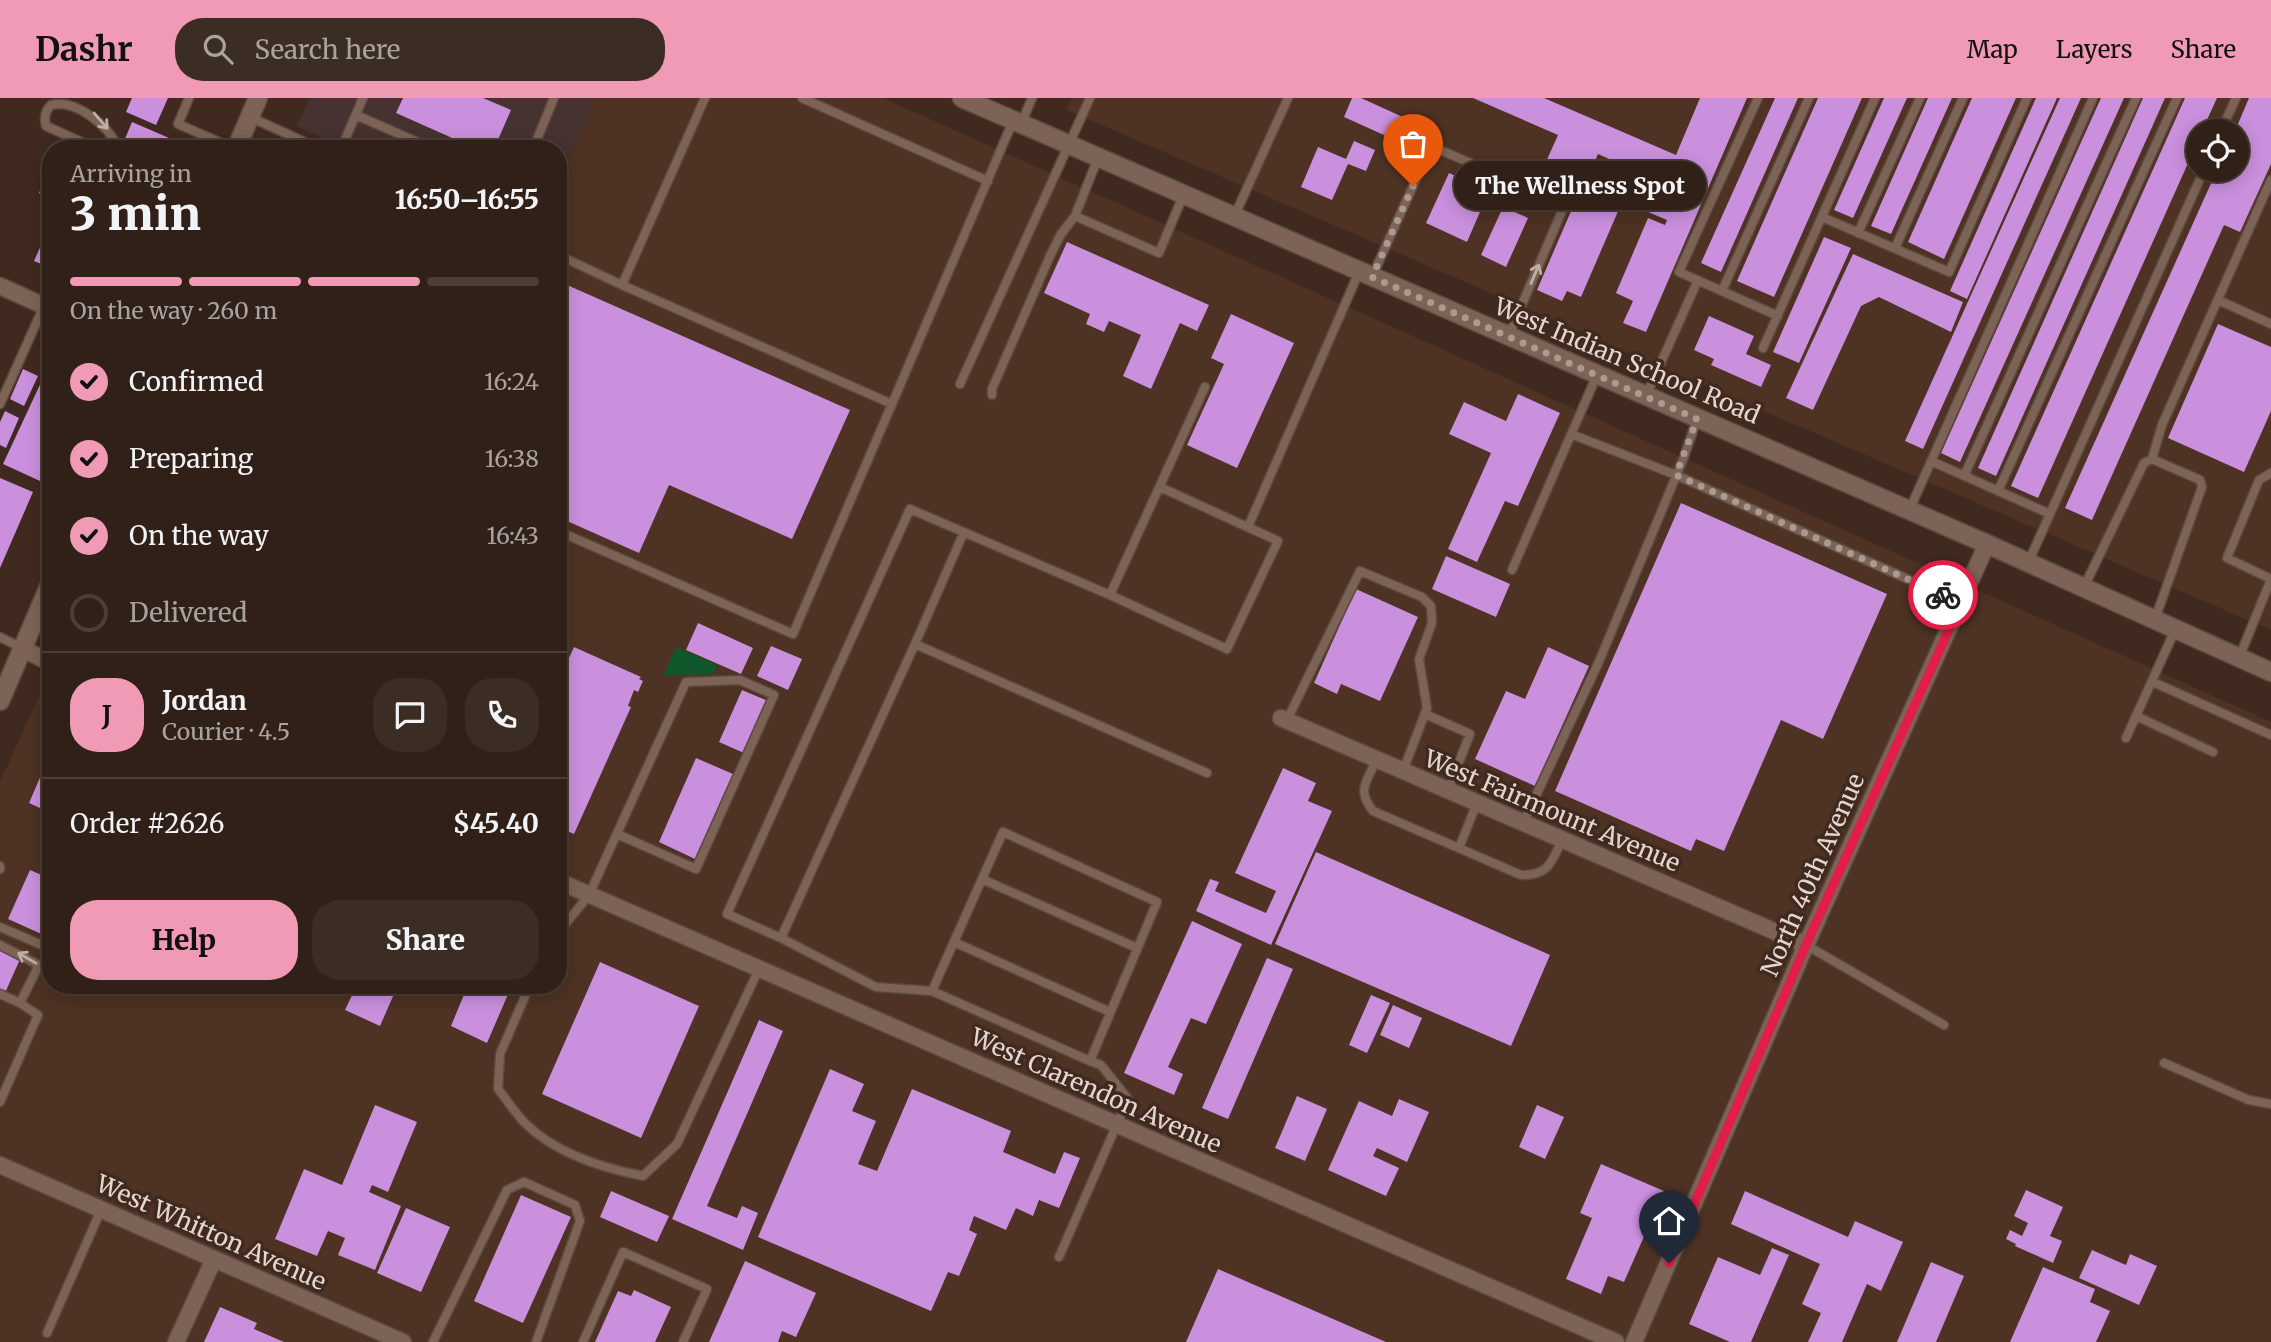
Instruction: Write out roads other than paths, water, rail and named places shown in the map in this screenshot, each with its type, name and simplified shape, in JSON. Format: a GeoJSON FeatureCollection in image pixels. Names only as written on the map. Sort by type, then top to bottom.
{"type":"FeatureCollection","features":[{"type":"Feature","properties":{"kind":"main road","name":"West Indian School Road"},"geometry":{"type":"LineString","coordinates":[[962,98],[1987,544],[2271,671]]}},
{"type":"Feature","properties":{"kind":"main road"},"geometry":{"type":"LineString","coordinates":[[239,140],[254,103]]}},
{"type":"Feature","properties":{"kind":"main road"},"geometry":{"type":"LineString","coordinates":[[0,701],[42,604]]}},
{"type":"Feature","properties":{"kind":"street"},"geometry":{"type":"LineString","coordinates":[[0,286],[42,305]]}},
{"type":"Feature","properties":{"kind":"street","name":"North 40th Avenue"},"geometry":{"type":"LineString","coordinates":[[1634,1342],[1806,945],[1987,544]]}},
{"type":"Feature","properties":{"kind":"street"},"geometry":{"type":"LineString","coordinates":[[23,649],[42,658]]}},
{"type":"Feature","properties":{"kind":"street","name":"West Fairmount Avenue"},"geometry":{"type":"LineString","coordinates":[[1284,719],[1806,945]]}},
{"type":"Feature","properties":{"kind":"street","name":"West Clarendon Avenue"},"geometry":{"type":"LineString","coordinates":[[567,885],[1616,1342]]}},
{"type":"Feature","properties":{"kind":"street","name":"West Whitton Avenue"},"geometry":{"type":"LineString","coordinates":[[0,1165],[403,1342]]}},
{"type":"Feature","properties":{"kind":"street"},"geometry":{"type":"LineString","coordinates":[[176,1342],[214,1259]]}},
{"type":"Feature","properties":{"kind":"lane"},"geometry":{"type":"LineString","coordinates":[[189,98],[178,124],[214,140]]}},
{"type":"Feature","properties":{"kind":"lane"},"geometry":{"type":"LineString","coordinates":[[345,140],[363,98]]}},
{"type":"Feature","properties":{"kind":"lane"},"geometry":{"type":"LineString","coordinates":[[537,140],[554,98]]}},
{"type":"Feature","properties":{"kind":"lane"},"geometry":{"type":"LineString","coordinates":[[622,285],[705,98]]}},
{"type":"Feature","properties":{"kind":"lane"},"geometry":{"type":"LineString","coordinates":[[802,98],[988,181]]}},
{"type":"Feature","properties":{"kind":"lane"},"geometry":{"type":"LineString","coordinates":[[567,535],[793,634],[988,181],[1032,98]]}},
{"type":"Feature","properties":{"kind":"lane"},"geometry":{"type":"LineString","coordinates":[[960,384],[1090,98]]}},
{"type":"Feature","properties":{"kind":"lane"},"geometry":{"type":"LineString","coordinates":[[1234,218],[1288,98]]}},
{"type":"Feature","properties":{"kind":"lane"},"geometry":{"type":"LineString","coordinates":[[1758,98],[1679,272],[1777,316]]}},
{"type":"Feature","properties":{"kind":"lane"},"geometry":{"type":"LineString","coordinates":[[1722,291],[1809,98]]}},
{"type":"Feature","properties":{"kind":"lane"},"geometry":{"type":"LineString","coordinates":[[1763,348],[1875,98]]}},
{"type":"Feature","properties":{"kind":"lane"},"geometry":{"type":"LineString","coordinates":[[1858,233],[1920,98]]}},
{"type":"Feature","properties":{"kind":"lane"},"geometry":{"type":"LineString","coordinates":[[1895,248],[1963,98]]}},
{"type":"Feature","properties":{"kind":"lane"},"geometry":{"type":"LineString","coordinates":[[1822,217],[1949,272],[2027,98]]}},
{"type":"Feature","properties":{"kind":"lane"},"geometry":{"type":"LineString","coordinates":[[1909,511],[2093,98]]}},
{"type":"Feature","properties":{"kind":"lane"},"geometry":{"type":"LineString","coordinates":[[1964,476],[2136,98]]}},
{"type":"Feature","properties":{"kind":"lane"},"geometry":{"type":"LineString","coordinates":[[1998,491],[2177,98]]}},
{"type":"Feature","properties":{"kind":"lane"},"geometry":{"type":"LineString","coordinates":[[2226,119],[2236,98]]}},
{"type":"Feature","properties":{"kind":"lane"},"geometry":{"type":"LineString","coordinates":[[77,140],[46,126],[44,118],[47,109],[61,100],[70,99],[83,104],[96,114],[113,140]]}},
{"type":"Feature","properties":{"kind":"lane"},"geometry":{"type":"LineString","coordinates":[[254,103],[307,140]]}},
{"type":"Feature","properties":{"kind":"lane"},"geometry":{"type":"LineString","coordinates":[[356,115],[413,140]]}},
{"type":"Feature","properties":{"kind":"lane"},"geometry":{"type":"LineString","coordinates":[[1248,527],[1366,275],[1431,146],[1565,204],[1508,337]]}},
{"type":"Feature","properties":{"kind":"lane"},"geometry":{"type":"LineString","coordinates":[[992,395],[992,389],[1050,257],[1061,234],[1074,216],[1098,158]]}},
{"type":"Feature","properties":{"kind":"lane"},"geometry":{"type":"LineString","coordinates":[[2084,587],[2144,463],[2152,459],[2162,425],[2271,180]]}},
{"type":"Feature","properties":{"kind":"lane"},"geometry":{"type":"LineString","coordinates":[[2028,563],[2199,182]]}},
{"type":"Feature","properties":{"kind":"lane"},"geometry":{"type":"LineString","coordinates":[[1074,216],[1159,253],[1183,195]]}},
{"type":"Feature","properties":{"kind":"lane"},"geometry":{"type":"LineString","coordinates":[[567,259],[892,404]]}},
{"type":"Feature","properties":{"kind":"lane"},"geometry":{"type":"LineString","coordinates":[[1646,396],[1698,280]]}},
{"type":"Feature","properties":{"kind":"lane"},"geometry":{"type":"LineString","coordinates":[[2218,300],[2271,324]]}},
{"type":"Feature","properties":{"kind":"lane"},"geometry":{"type":"LineString","coordinates":[[0,404],[42,320]]}},
{"type":"Feature","properties":{"kind":"lane"},"geometry":{"type":"LineString","coordinates":[[1512,570],[1597,375]]}},
{"type":"Feature","properties":{"kind":"lane"},"geometry":{"type":"LineString","coordinates":[[1110,595],[1205,387]]}},
{"type":"Feature","properties":{"kind":"lane"},"geometry":{"type":"LineString","coordinates":[[1523,823],[1598,664],[1697,419]]}},
{"type":"Feature","properties":{"kind":"lane"},"geometry":{"type":"LineString","coordinates":[[1572,434],[1676,475],[1961,603]]}},
{"type":"Feature","properties":{"kind":"lane"},"geometry":{"type":"LineString","coordinates":[[2152,459],[2200,480],[2202,487],[2155,619]]}},
{"type":"Feature","properties":{"kind":"lane"},"geometry":{"type":"LineString","coordinates":[[1931,461],[2050,514]]}},
{"type":"Feature","properties":{"kind":"lane"},"geometry":{"type":"LineString","coordinates":[[2239,658],[2271,579],[2227,558],[2259,480],[2271,474]]}},
{"type":"Feature","properties":{"kind":"lane"},"geometry":{"type":"LineString","coordinates":[[1059,1257],[1128,1099],[1101,1065],[932,991],[876,988],[781,938],[727,914],[910,509],[1110,595],[1227,649],[1278,541],[1160,487]]}},
{"type":"Feature","properties":{"kind":"lane"},"geometry":{"type":"LineString","coordinates":[[781,938],[964,532]]}},
{"type":"Feature","properties":{"kind":"lane"},"geometry":{"type":"LineString","coordinates":[[1284,719],[1360,571],[1422,597],[1431,606],[1432,623],[1419,659],[1427,708],[1403,771]]}},
{"type":"Feature","properties":{"kind":"lane"},"geometry":{"type":"LineString","coordinates":[[2126,738],[2176,628]]}},
{"type":"Feature","properties":{"kind":"lane"},"geometry":{"type":"LineString","coordinates":[[0,637],[23,649]]}},
{"type":"Feature","properties":{"kind":"lane"},"geometry":{"type":"LineString","coordinates":[[915,644],[1207,773]]}},
{"type":"Feature","properties":{"kind":"lane"},"geometry":{"type":"LineString","coordinates":[[567,922],[589,895],[686,682],[740,680],[774,695],[696,869],[617,834]]}},
{"type":"Feature","properties":{"kind":"lane"},"geometry":{"type":"LineString","coordinates":[[2153,682],[2271,735]]}},
{"type":"Feature","properties":{"kind":"lane"},"geometry":{"type":"LineString","coordinates":[[1425,714],[1470,734],[1448,790]]}},
{"type":"Feature","properties":{"kind":"lane"},"geometry":{"type":"LineString","coordinates":[[2136,716],[2213,752]]}},
{"type":"Feature","properties":{"kind":"lane"},"geometry":{"type":"LineString","coordinates":[[1377,759],[1363,791],[1365,801],[1373,811],[1521,875],[1535,876],[1547,868],[1562,840]]}},
{"type":"Feature","properties":{"kind":"lane"},"geometry":{"type":"LineString","coordinates":[[1459,848],[1477,803]]}},
{"type":"Feature","properties":{"kind":"lane"},"geometry":{"type":"LineString","coordinates":[[932,991],[1003,832],[1157,902],[1090,1061]]}},
{"type":"Feature","properties":{"kind":"lane"},"geometry":{"type":"LineString","coordinates":[[982,879],[1137,948]]}},
{"type":"Feature","properties":{"kind":"lane"},"geometry":{"type":"LineString","coordinates":[[0,927],[42,945]]}},
{"type":"Feature","properties":{"kind":"lane"},"geometry":{"type":"LineString","coordinates":[[954,942],[1110,1012]]}},
{"type":"Feature","properties":{"kind":"lane"},"geometry":{"type":"LineString","coordinates":[[0,945],[39,965],[20,1003]]}},
{"type":"Feature","properties":{"kind":"lane"},"geometry":{"type":"LineString","coordinates":[[1806,945],[1944,1025]]}},
{"type":"Feature","properties":{"kind":"lane"},"geometry":{"type":"LineString","coordinates":[[526,994],[500,1054],[498,1089],[526,1124],[566,1152],[606,1169],[643,1176],[677,1144],[759,969]]}},
{"type":"Feature","properties":{"kind":"lane"},"geometry":{"type":"LineString","coordinates":[[0,994],[38,1015],[0,1102]]}},
{"type":"Feature","properties":{"kind":"lane"},"geometry":{"type":"LineString","coordinates":[[2164,1063],[2249,1100],[2271,1104]]}},
{"type":"Feature","properties":{"kind":"lane"},"geometry":{"type":"LineString","coordinates":[[433,1342],[507,1190],[524,1182],[575,1205],[580,1221],[536,1342]]}},
{"type":"Feature","properties":{"kind":"lane"},"geometry":{"type":"LineString","coordinates":[[47,1333],[101,1210]]}},
{"type":"Feature","properties":{"kind":"lane"},"geometry":{"type":"LineString","coordinates":[[583,1342],[623,1252],[707,1289],[683,1342]]}},
{"type":"Feature","properties":{"kind":"place","name":"The Wellness Spot"},"geometry":{"type":"Point","coordinates":[1413,186]}}]}
